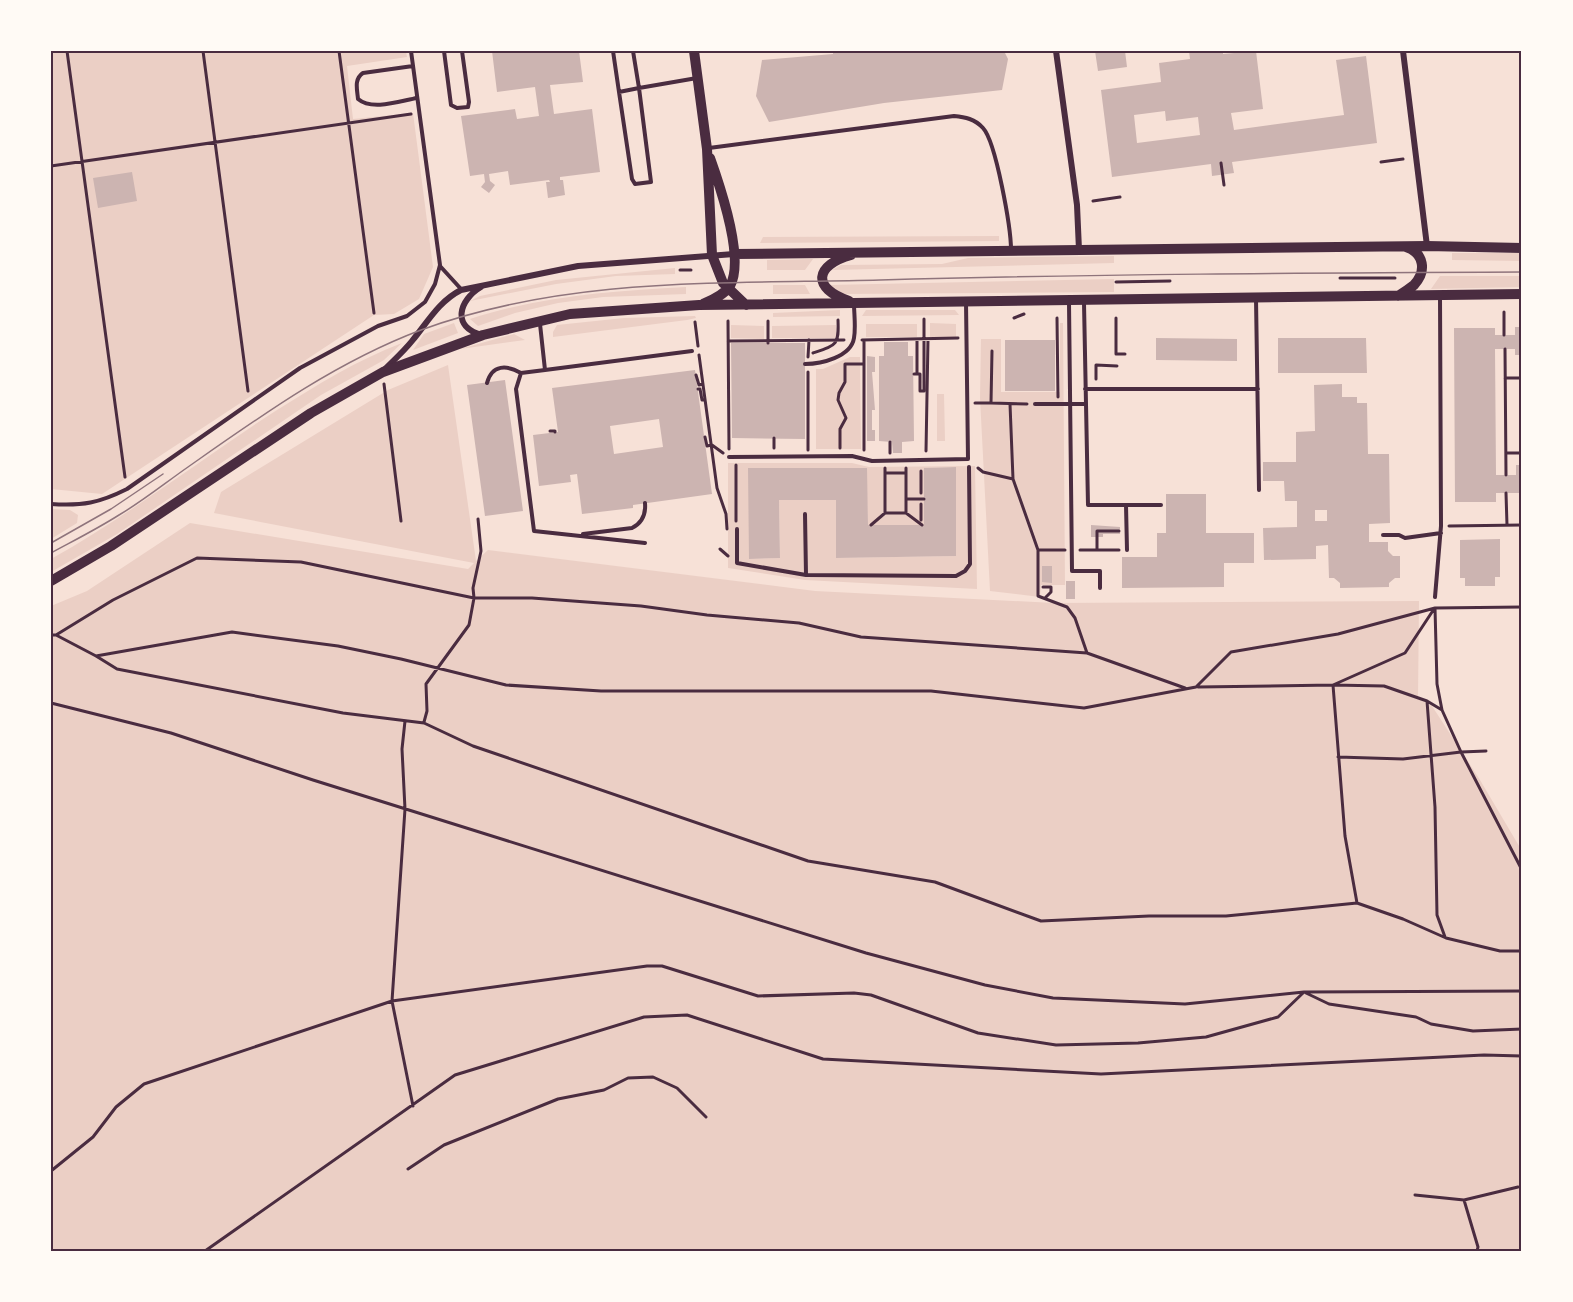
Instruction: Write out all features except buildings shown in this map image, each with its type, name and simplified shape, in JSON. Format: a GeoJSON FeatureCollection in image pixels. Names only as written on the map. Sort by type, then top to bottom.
{"type":"FeatureCollection","features":[{"type":"Feature","properties":{"kind":"main road"},"geometry":{"type":"LineString","coordinates":[[694,51],[707,149],[712,255],[719,276],[728,289],[746,305]]}},
{"type":"Feature","properties":{"kind":"main road"},"geometry":{"type":"LineString","coordinates":[[699,305],[714,299],[728,289],[733,276],[734,254],[728,212],[707,149]]}},
{"type":"Feature","properties":{"kind":"main road"},"geometry":{"type":"LineString","coordinates":[[1397,296],[1415,284],[1421,273],[1422,264],[1419,255],[1413,249],[1404,246]]}},
{"type":"Feature","properties":{"kind":"main road"},"geometry":{"type":"LineString","coordinates":[[734,254],[1404,246],[1522,248]]}},
{"type":"Feature","properties":{"kind":"main road"},"geometry":{"type":"LineString","coordinates":[[854,303],[826,289],[823,274],[828,265],[834,261],[872,251]]}},
{"type":"Feature","properties":{"kind":"main road"},"geometry":{"type":"LineString","coordinates":[[51,581],[111,546],[311,413],[383,377],[483,335],[539,320],[607,310],[699,305],[1522,294]]}},
{"type":"Feature","properties":{"kind":"street"},"geometry":{"type":"LineString","coordinates":[[1056,51],[1077,205],[1079,250]]}},
{"type":"Feature","properties":{"kind":"street"},"geometry":{"type":"LineString","coordinates":[[1403,51],[1427,246]]}},
{"type":"Feature","properties":{"kind":"street"},"geometry":{"type":"LineString","coordinates":[[383,377],[438,308],[461,290],[578,266],[734,254]]}},
{"type":"Feature","properties":{"kind":"street"},"geometry":{"type":"LineString","coordinates":[[483,335],[468,329],[460,310],[468,297],[487,284]]}},
{"type":"Feature","properties":{"kind":"lane"},"geometry":{"type":"LineString","coordinates":[[51,504],[73,506],[103,501],[127,489],[300,368],[378,326],[406,316],[425,302],[435,284],[440,265],[411,51]]}},
{"type":"Feature","properties":{"kind":"lane"},"geometry":{"type":"LineString","coordinates":[[444,51],[451,105],[457,108],[468,106],[469,102],[462,51]]}},
{"type":"Feature","properties":{"kind":"lane"},"geometry":{"type":"LineString","coordinates":[[613,51],[632,179],[635,184],[651,182],[633,51]]}},
{"type":"Feature","properties":{"kind":"lane"},"geometry":{"type":"LineString","coordinates":[[413,66],[363,73],[356,81],[358,99],[371,105],[417,98]]}},
{"type":"Feature","properties":{"kind":"lane"},"geometry":{"type":"LineString","coordinates":[[619,92],[698,78]]}},
{"type":"Feature","properties":{"kind":"lane"},"geometry":{"type":"LineString","coordinates":[[707,149],[954,116],[965,117],[977,122],[989,136],[1010,223],[1011,250]]}},
{"type":"Feature","properties":{"kind":"lane"},"geometry":{"type":"LineString","coordinates":[[440,265],[461,290]]}},
{"type":"Feature","properties":{"kind":"lane"},"geometry":{"type":"LineString","coordinates":[[1435,597],[1441,533],[1440,296]]}},
{"type":"Feature","properties":{"kind":"lane"},"geometry":{"type":"LineString","coordinates":[[1256,298],[1258,490]]}},
{"type":"Feature","properties":{"kind":"lane"},"geometry":{"type":"LineString","coordinates":[[1069,299],[1072,571],[1100,571],[1100,588]]}},
{"type":"Feature","properties":{"kind":"lane"},"geometry":{"type":"LineString","coordinates":[[1084,299],[1088,505],[1161,505]]}},
{"type":"Feature","properties":{"kind":"lane"},"geometry":{"type":"LineString","coordinates":[[729,457],[839,456],[885,460],[968,459],[966,301]]}},
{"type":"Feature","properties":{"kind":"lane"},"geometry":{"type":"LineString","coordinates":[[807,364],[820,363],[845,352],[851,346],[854,340],[854,303]]}},
{"type":"Feature","properties":{"kind":"lane"},"geometry":{"type":"LineString","coordinates":[[539,320],[545,370]]}},
{"type":"Feature","properties":{"kind":"lane"},"geometry":{"type":"LineString","coordinates":[[487,383],[490,373],[501,367],[511,368],[521,374],[692,351]]}},
{"type":"Feature","properties":{"kind":"lane"},"geometry":{"type":"LineString","coordinates":[[521,374],[516,389],[534,531],[645,543]]}},
{"type":"Feature","properties":{"kind":"lane"},"geometry":{"type":"LineString","coordinates":[[1085,389],[1258,388]]}},
{"type":"Feature","properties":{"kind":"lane"},"geometry":{"type":"LineString","coordinates":[[1035,404],[1085,404]]}},
{"type":"Feature","properties":{"kind":"lane"},"geometry":{"type":"LineString","coordinates":[[736,529],[737,563],[806,575],[956,576],[965,571],[970,564],[969,467]]}},
{"type":"Feature","properties":{"kind":"lane"},"geometry":{"type":"LineString","coordinates":[[577,535],[632,528],[643,518],[645,503]]}},
{"type":"Feature","properties":{"kind":"lane"},"geometry":{"type":"LineString","coordinates":[[1126,505],[1127,550]]}},
{"type":"Feature","properties":{"kind":"lane"},"geometry":{"type":"LineString","coordinates":[[805,514],[806,575]]}},
{"type":"Feature","properties":{"kind":"lane"},"geometry":{"type":"LineString","coordinates":[[1383,535],[1399,535],[1406,538],[1441,533]]}},
{"type":"Feature","properties":{"kind":"path"},"geometry":{"type":"LineString","coordinates":[[68,51],[125,477]]}},
{"type":"Feature","properties":{"kind":"path"},"geometry":{"type":"LineString","coordinates":[[202,51],[248,391]]}},
{"type":"Feature","properties":{"kind":"path"},"geometry":{"type":"LineString","coordinates":[[339,51],[374,313]]}},
{"type":"Feature","properties":{"kind":"path"},"geometry":{"type":"LineString","coordinates":[[51,166],[419,113]]}},
{"type":"Feature","properties":{"kind":"path"},"geometry":{"type":"LineString","coordinates":[[1381,162],[1403,159]]}},
{"type":"Feature","properties":{"kind":"path"},"geometry":{"type":"LineString","coordinates":[[1221,163],[1224,185]]}},
{"type":"Feature","properties":{"kind":"path"},"geometry":{"type":"LineString","coordinates":[[1093,201],[1120,197]]}},
{"type":"Feature","properties":{"kind":"path"},"geometry":{"type":"LineString","coordinates":[[680,270],[690,270]]}},
{"type":"Feature","properties":{"kind":"path"},"geometry":{"type":"LineString","coordinates":[[1340,279],[1395,278]]}},
{"type":"Feature","properties":{"kind":"path"},"geometry":{"type":"LineString","coordinates":[[1116,282],[1170,281]]}},
{"type":"Feature","properties":{"kind":"path"},"geometry":{"type":"LineString","coordinates":[[1504,312],[1504,335]]}},
{"type":"Feature","properties":{"kind":"path"},"geometry":{"type":"LineString","coordinates":[[1057,318],[1058,404]]}},
{"type":"Feature","properties":{"kind":"path"},"geometry":{"type":"LineString","coordinates":[[1116,318],[1116,354],[1125,354]]}},
{"type":"Feature","properties":{"kind":"path"},"geometry":{"type":"LineString","coordinates":[[917,339],[915,374],[920,374],[920,391],[924,391],[924,319]]}},
{"type":"Feature","properties":{"kind":"path"},"geometry":{"type":"LineString","coordinates":[[808,354],[835,345],[839,340],[838,320]]}},
{"type":"Feature","properties":{"kind":"path"},"geometry":{"type":"LineString","coordinates":[[728,321],[729,442]]}},
{"type":"Feature","properties":{"kind":"path"},"geometry":{"type":"LineString","coordinates":[[768,321],[768,343]]}},
{"type":"Feature","properties":{"kind":"path"},"geometry":{"type":"LineString","coordinates":[[695,322],[717,488],[726,514],[727,535]]}},
{"type":"Feature","properties":{"kind":"path"},"geometry":{"type":"LineString","coordinates":[[864,330],[864,459]]}},
{"type":"Feature","properties":{"kind":"path"},"geometry":{"type":"LineString","coordinates":[[926,460],[928,339]]}},
{"type":"Feature","properties":{"kind":"path"},"geometry":{"type":"LineString","coordinates":[[808,457],[809,340]]}},
{"type":"Feature","properties":{"kind":"path"},"geometry":{"type":"LineString","coordinates":[[728,341],[740,341]]}},
{"type":"Feature","properties":{"kind":"path"},"geometry":{"type":"LineString","coordinates":[[1504,349],[1506,475]]}},
{"type":"Feature","properties":{"kind":"path"},"geometry":{"type":"LineString","coordinates":[[992,351],[992,404]]}},
{"type":"Feature","properties":{"kind":"path"},"geometry":{"type":"LineString","coordinates":[[839,456],[840,432],[846,418],[838,404],[838,396],[845,382],[845,364],[864,364]]}},
{"type":"Feature","properties":{"kind":"path"},"geometry":{"type":"LineString","coordinates":[[1096,379],[1096,365],[1117,366]]}},
{"type":"Feature","properties":{"kind":"path"},"geometry":{"type":"LineString","coordinates":[[696,375],[699,385],[703,384]]}},
{"type":"Feature","properties":{"kind":"path"},"geometry":{"type":"LineString","coordinates":[[383,377],[401,521]]}},
{"type":"Feature","properties":{"kind":"path"},"geometry":{"type":"LineString","coordinates":[[1505,378],[1522,378]]}},
{"type":"Feature","properties":{"kind":"path"},"geometry":{"type":"LineString","coordinates":[[698,389],[700,389],[702,400],[705,400]]}},
{"type":"Feature","properties":{"kind":"path"},"geometry":{"type":"LineString","coordinates":[[981,404],[1035,404]]}},
{"type":"Feature","properties":{"kind":"path"},"geometry":{"type":"LineString","coordinates":[[1010,404],[1013,479],[1038,550],[1038,596],[1067,607],[1075,618],[1087,653]]}},
{"type":"Feature","properties":{"kind":"path"},"geometry":{"type":"LineString","coordinates":[[550,431],[555,432]]}},
{"type":"Feature","properties":{"kind":"path"},"geometry":{"type":"LineString","coordinates":[[705,436],[707,446],[711,445]]}},
{"type":"Feature","properties":{"kind":"path"},"geometry":{"type":"LineString","coordinates":[[890,442],[890,448]]}},
{"type":"Feature","properties":{"kind":"path"},"geometry":{"type":"LineString","coordinates":[[1506,453],[1522,453]]}},
{"type":"Feature","properties":{"kind":"path"},"geometry":{"type":"LineString","coordinates":[[736,457],[736,529]]}},
{"type":"Feature","properties":{"kind":"path"},"geometry":{"type":"LineString","coordinates":[[885,460],[885,513]]}},
{"type":"Feature","properties":{"kind":"path"},"geometry":{"type":"LineString","coordinates":[[906,460],[906,513]]}},
{"type":"Feature","properties":{"kind":"path"},"geometry":{"type":"LineString","coordinates":[[921,471],[921,493]]}},
{"type":"Feature","properties":{"kind":"path"},"geometry":{"type":"LineString","coordinates":[[983,472],[1013,479]]}},
{"type":"Feature","properties":{"kind":"path"},"geometry":{"type":"LineString","coordinates":[[885,473],[906,473]]}},
{"type":"Feature","properties":{"kind":"path"},"geometry":{"type":"LineString","coordinates":[[1506,493],[1507,525]]}},
{"type":"Feature","properties":{"kind":"path"},"geometry":{"type":"LineString","coordinates":[[906,499],[924,499]]}},
{"type":"Feature","properties":{"kind":"path"},"geometry":{"type":"LineString","coordinates":[[921,504],[921,520]]}},
{"type":"Feature","properties":{"kind":"path"},"geometry":{"type":"LineString","coordinates":[[871,525],[885,513],[906,513],[922,525]]}},
{"type":"Feature","properties":{"kind":"path"},"geometry":{"type":"LineString","coordinates":[[424,723],[427,711],[426,684],[469,625],[474,598],[473,588],[481,550],[478,519]]}},
{"type":"Feature","properties":{"kind":"path"},"geometry":{"type":"LineString","coordinates":[[1441,526],[1522,525]]}},
{"type":"Feature","properties":{"kind":"path"},"geometry":{"type":"LineString","coordinates":[[1097,550],[1097,531],[1126,531]]}},
{"type":"Feature","properties":{"kind":"path"},"geometry":{"type":"LineString","coordinates":[[727,545],[727,555]]}},
{"type":"Feature","properties":{"kind":"path"},"geometry":{"type":"LineString","coordinates":[[1038,550],[1058,550]]}},
{"type":"Feature","properties":{"kind":"path"},"geometry":{"type":"LineString","coordinates":[[1080,550],[1127,550]]}},
{"type":"Feature","properties":{"kind":"path"},"geometry":{"type":"LineString","coordinates":[[53,635],[113,600],[197,558],[302,562],[474,598],[532,598],[640,606],[707,615],[799,623],[861,637],[1087,653],[1188,689]]}},
{"type":"Feature","properties":{"kind":"path"},"geometry":{"type":"LineString","coordinates":[[1043,587],[1051,587],[1050,592],[1044,598]]}},
{"type":"Feature","properties":{"kind":"path"},"geometry":{"type":"LineString","coordinates":[[1435,597],[1437,684],[1442,710],[1522,870]]}},
{"type":"Feature","properties":{"kind":"path"},"geometry":{"type":"LineString","coordinates":[[1196,687],[1231,652],[1338,634],[1435,608],[1522,607]]}},
{"type":"Feature","properties":{"kind":"path"},"geometry":{"type":"LineString","coordinates":[[1333,685],[1405,653],[1435,608]]}},
{"type":"Feature","properties":{"kind":"path"},"geometry":{"type":"LineString","coordinates":[[96,656],[232,632],[338,646],[506,685],[601,691],[932,691],[1084,708],[1196,687],[1384,686],[1427,701],[1442,710]]}},
{"type":"Feature","properties":{"kind":"path"},"geometry":{"type":"LineString","coordinates":[[53,635],[117,669],[310,707],[424,723],[473,746],[808,861],[936,882],[1041,921],[1149,916],[1226,916],[1358,903],[1446,938],[1500,951],[1522,951]]}},
{"type":"Feature","properties":{"kind":"path"},"geometry":{"type":"LineString","coordinates":[[1333,685],[1345,836],[1358,903]]}},
{"type":"Feature","properties":{"kind":"path"},"geometry":{"type":"LineString","coordinates":[[1427,701],[1432,755],[1437,915],[1446,938]]}},
{"type":"Feature","properties":{"kind":"path"},"geometry":{"type":"LineString","coordinates":[[51,704],[171,733],[867,953],[985,985],[1053,998],[1185,1004],[1304,992],[1522,992]]}},
{"type":"Feature","properties":{"kind":"path"},"geometry":{"type":"LineString","coordinates":[[405,721],[402,748],[405,808],[392,1001],[413,1106]]}},
{"type":"Feature","properties":{"kind":"path"},"geometry":{"type":"LineString","coordinates":[[1338,758],[1403,759],[1486,751]]}},
{"type":"Feature","properties":{"kind":"path"},"geometry":{"type":"LineString","coordinates":[[51,1171],[93,1137],[117,1107],[144,1084],[392,1001],[647,966],[662,966],[758,996],[854,993],[871,995],[978,1034],[1056,1045],[1138,1043],[1206,1037],[1278,1017],[1304,992]]}},
{"type":"Feature","properties":{"kind":"path"},"geometry":{"type":"LineString","coordinates":[[1304,992],[1329,1004],[1416,1017],[1431,1024],[1473,1031],[1522,1029]]}},
{"type":"Feature","properties":{"kind":"path"},"geometry":{"type":"LineString","coordinates":[[205,1251],[455,1075],[644,1017],[687,1015],[823,1059],[1101,1074],[1484,1055],[1522,1056]]}},
{"type":"Feature","properties":{"kind":"path"},"geometry":{"type":"LineString","coordinates":[[408,1169],[444,1145],[558,1099],[604,1090],[628,1078],[653,1077],[677,1088],[706,1117]]}},
{"type":"Feature","properties":{"kind":"path"},"geometry":{"type":"LineString","coordinates":[[1415,1195],[1464,1200],[1518,1187]]}},
{"type":"Feature","properties":{"kind":"path"},"geometry":{"type":"LineString","coordinates":[[1464,1200],[1478,1247],[1477,1251]]}},
{"type":"Feature","properties":{"kind":"shaded area"},"geometry":{"type":"Polygon","coordinates":[[[51,51],[406,51],[407,57],[347,66],[353,119],[413,113],[433,267],[419,299],[394,314],[374,315],[102,494],[51,489],[51,51]]]}},
{"type":"Feature","properties":{"kind":"shaded area"},"geometry":{"type":"Polygon","coordinates":[[[999,236],[999,241],[760,243],[763,237],[999,236]]]}},
{"type":"Feature","properties":{"kind":"shaded area"},"geometry":{"type":"Polygon","coordinates":[[[1452,253],[1522,253],[1522,261],[1452,260],[1452,253]]]}},
{"type":"Feature","properties":{"kind":"shaded area"},"geometry":{"type":"Polygon","coordinates":[[[1114,256],[1114,263],[832,270],[841,265],[942,264],[968,258],[1114,256]]]}},
{"type":"Feature","properties":{"kind":"shaded area"},"geometry":{"type":"Polygon","coordinates":[[[813,259],[805,270],[767,270],[767,260],[813,259]]]}},
{"type":"Feature","properties":{"kind":"shaded area"},"geometry":{"type":"Polygon","coordinates":[[[675,268],[675,274],[616,276],[556,284],[470,301],[480,296],[556,280],[675,268]]]}},
{"type":"Feature","properties":{"kind":"shaded area"},"geometry":{"type":"Polygon","coordinates":[[[1440,276],[1522,276],[1522,287],[1431,289],[1440,276]]]}},
{"type":"Feature","properties":{"kind":"shaded area"},"geometry":{"type":"Polygon","coordinates":[[[1114,279],[1114,292],[841,294],[829,285],[1114,279]]]}},
{"type":"Feature","properties":{"kind":"shaded area"},"geometry":{"type":"Polygon","coordinates":[[[773,285],[805,285],[810,294],[773,294],[773,285]]]}},
{"type":"Feature","properties":{"kind":"shaded area"},"geometry":{"type":"Polygon","coordinates":[[[686,287],[686,294],[603,297],[558,303],[515,313],[478,326],[470,319],[523,305],[577,296],[686,287]]]}},
{"type":"Feature","properties":{"kind":"shaded area"},"geometry":{"type":"Polygon","coordinates":[[[840,310],[840,316],[773,317],[773,313],[840,310]]]}},
{"type":"Feature","properties":{"kind":"shaded area"},"geometry":{"type":"Polygon","coordinates":[[[866,310],[955,310],[959,315],[862,316],[866,310]]]}},
{"type":"Feature","properties":{"kind":"shaded area"},"geometry":{"type":"Polygon","coordinates":[[[695,316],[696,318],[687,320],[553,337],[557,325],[624,318],[695,316]]]}},
{"type":"Feature","properties":{"kind":"shaded area"},"geometry":{"type":"Polygon","coordinates":[[[454,323],[458,333],[413,350],[424,334],[454,323]]]}},
{"type":"Feature","properties":{"kind":"shaded area"},"geometry":{"type":"Polygon","coordinates":[[[930,323],[956,324],[956,337],[930,337],[930,323]]]}},
{"type":"Feature","properties":{"kind":"shaded area"},"geometry":{"type":"Polygon","coordinates":[[[1060,323],[1063,323],[1065,585],[1041,585],[1040,597],[990,591],[980,398],[981,339],[1001,339],[1001,392],[1060,392],[1060,323]]]}},
{"type":"Feature","properties":{"kind":"shaded area"},"geometry":{"type":"Polygon","coordinates":[[[866,324],[917,324],[917,337],[866,337],[866,324]]]}},
{"type":"Feature","properties":{"kind":"shaded area"},"geometry":{"type":"Polygon","coordinates":[[[731,325],[764,326],[764,339],[731,338],[731,325]]]}},
{"type":"Feature","properties":{"kind":"shaded area"},"geometry":{"type":"Polygon","coordinates":[[[836,325],[836,338],[772,338],[772,326],[836,325]]]}},
{"type":"Feature","properties":{"kind":"shaded area"},"geometry":{"type":"Polygon","coordinates":[[[514,334],[525,340],[460,349],[514,334]]]}},
{"type":"Feature","properties":{"kind":"shaded area"},"geometry":{"type":"Polygon","coordinates":[[[402,343],[384,360],[321,395],[117,534],[51,572],[51,559],[137,505],[277,410],[353,365],[402,343]]]}},
{"type":"Feature","properties":{"kind":"shaded area"},"geometry":{"type":"Polygon","coordinates":[[[850,357],[860,357],[861,449],[816,449],[816,369],[823,369],[850,357]]]}},
{"type":"Feature","properties":{"kind":"shaded area"},"geometry":{"type":"Polygon","coordinates":[[[448,365],[476,561],[488,550],[815,591],[1054,603],[1419,601],[1418,698],[1432,706],[1522,851],[1522,1251],[51,1251],[51,606],[87,591],[190,523],[468,569],[474,563],[214,513],[221,492],[388,390],[448,365]]]}},
{"type":"Feature","properties":{"kind":"shaded area"},"geometry":{"type":"Polygon","coordinates":[[[937,394],[944,394],[945,441],[937,441],[937,394]]]}},
{"type":"Feature","properties":{"kind":"shaded area"},"geometry":{"type":"Polygon","coordinates":[[[728,463],[852,463],[869,467],[975,466],[977,589],[805,580],[728,568],[728,463]],[[956,467],[924,468],[924,525],[868,525],[866,468],[749,468],[749,559],[780,558],[779,500],[836,500],[837,558],[956,556],[956,467]]]}},
{"type":"Feature","properties":{"kind":"shaded area"},"geometry":{"type":"Polygon","coordinates":[[[51,509],[70,510],[78,515],[77,523],[51,539],[51,509]]]}},
{"type":"Feature","properties":{"kind":"tram line"},"geometry":{"type":"LineString","coordinates":[[51,553],[128,510],[272,409],[359,358],[421,330],[477,313],[533,300],[648,286],[706,283],[1121,275],[1522,272]]}},
{"type":"Feature","properties":{"kind":"tram line"},"geometry":{"type":"LineString","coordinates":[[51,543],[111,509],[163,474]]}}]}
